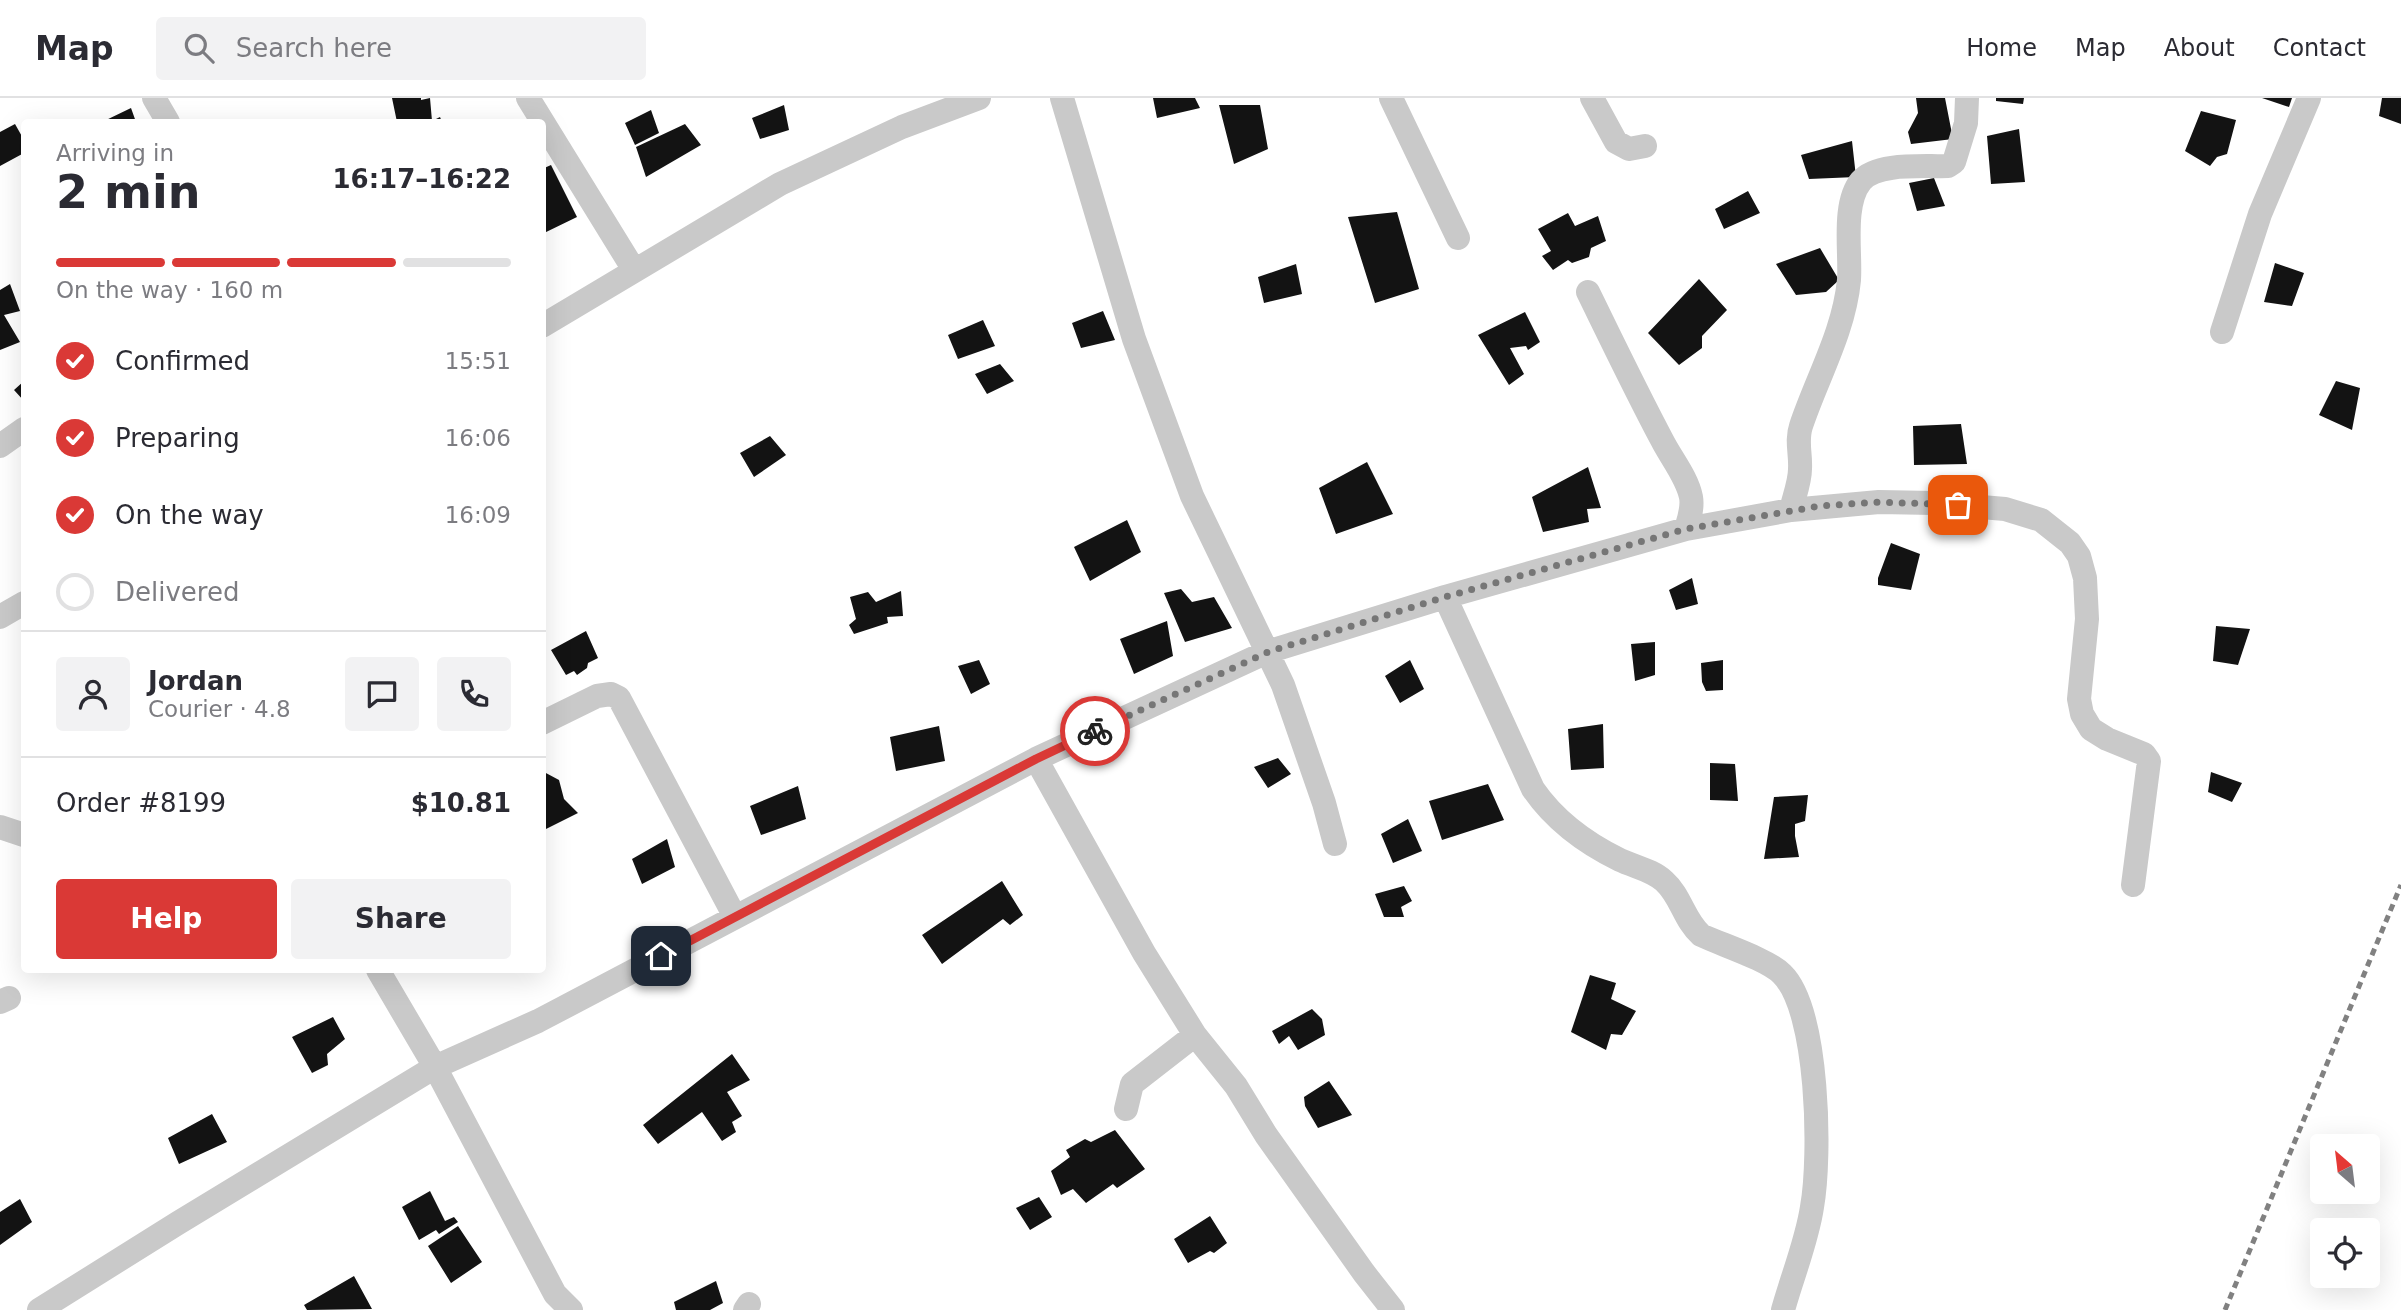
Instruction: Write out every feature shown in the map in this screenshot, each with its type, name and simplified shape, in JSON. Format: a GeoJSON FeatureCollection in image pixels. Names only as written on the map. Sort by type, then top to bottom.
{"type":"FeatureCollection","features":[{"type":"Feature","properties":{"kind":"street"},"geometry":{"type":"LineString","coordinates":[[154,98],[166,119]]}},
{"type":"Feature","properties":{"kind":"street"},"geometry":{"type":"LineString","coordinates":[[528,98],[541,119]]}},
{"type":"Feature","properties":{"kind":"street"},"geometry":{"type":"LineString","coordinates":[[546,324],[780,184],[902,127],[979,98]]}},
{"type":"Feature","properties":{"kind":"street"},"geometry":{"type":"LineString","coordinates":[[1062,98],[1134,340],[1192,496],[1283,685],[1335,844]]}},
{"type":"Feature","properties":{"kind":"street"},"geometry":{"type":"LineString","coordinates":[[1391,98],[1458,238]]}},
{"type":"Feature","properties":{"kind":"street"},"geometry":{"type":"LineString","coordinates":[[1592,98],[1616,142],[1629,149],[1645,146]]}},
{"type":"Feature","properties":{"kind":"street"},"geometry":{"type":"LineString","coordinates":[[1791,510],[1801,470],[1798,438],[1838,329],[1849,281],[1848,227],[1860,182],[1885,168],[1948,166],[1954,162],[1966,123],[1968,98]]}},
{"type":"Feature","properties":{"kind":"street"},"geometry":{"type":"LineString","coordinates":[[2222,331],[2260,214],[2309,98]]}},
{"type":"Feature","properties":{"kind":"street"},"geometry":{"type":"LineString","coordinates":[[546,127],[634,271]]}},
{"type":"Feature","properties":{"kind":"street"},"geometry":{"type":"LineString","coordinates":[[1588,292],[1671,459],[1686,482],[1691,498],[1691,512],[1686,529]]}},
{"type":"Feature","properties":{"kind":"street"},"geometry":{"type":"LineString","coordinates":[[0,446],[21,431]]}},
{"type":"Feature","properties":{"kind":"street"},"geometry":{"type":"LineString","coordinates":[[39,1310],[435,1067],[538,1021],[1036,759],[1268,652],[1445,597],[1686,529],[1791,510],[1879,502],[1934,503],[2005,509],[2041,520],[2070,543],[2079,556],[2085,578],[2087,619],[2079,699],[2082,715],[2091,729],[2107,739],[2144,754],[2149,761],[2133,885]]}},
{"type":"Feature","properties":{"kind":"street"},"geometry":{"type":"LineString","coordinates":[[1445,597],[1533,789],[1546,808],[1562,824],[1587,841],[1664,880],[1674,891],[1692,926],[1700,935],[1780,972],[1804,1015],[1812,1056],[1816,1136],[1812,1207],[1783,1310]]}},
{"type":"Feature","properties":{"kind":"street"},"geometry":{"type":"LineString","coordinates":[[0,617],[21,605]]}},
{"type":"Feature","properties":{"kind":"street"},"geometry":{"type":"LineString","coordinates":[[546,721],[597,696],[611,694],[618,698],[735,917]]}},
{"type":"Feature","properties":{"kind":"street"},"geometry":{"type":"LineString","coordinates":[[1036,759],[1144,953],[1195,1035],[1236,1086],[1266,1135],[1393,1310]]}},
{"type":"Feature","properties":{"kind":"street"},"geometry":{"type":"LineString","coordinates":[[0,827],[21,834]]}},
{"type":"Feature","properties":{"kind":"street"},"geometry":{"type":"LineString","coordinates":[[380,973],[435,1067],[556,1305]]}},
{"type":"Feature","properties":{"kind":"street"},"geometry":{"type":"LineString","coordinates":[[1126,1109],[1132,1084],[1195,1035]]}},
{"type":"Feature","properties":{"kind":"building"},"geometry":{"type":"Polygon","coordinates":[[[392,98],[430,98],[432,119],[396,119],[392,98]]]}},
{"type":"Feature","properties":{"kind":"building"},"geometry":{"type":"Polygon","coordinates":[[[1153,98],[1195,98],[1200,108],[1157,118],[1153,98]]]}},
{"type":"Feature","properties":{"kind":"building"},"geometry":{"type":"Polygon","coordinates":[[[1916,98],[1945,98],[1953,139],[1911,144],[1908,132],[1918,113],[1916,98]]]}},
{"type":"Feature","properties":{"kind":"building"},"geometry":{"type":"Polygon","coordinates":[[[1996,98],[2024,98],[2023,104],[1996,101],[1996,98]]]}},
{"type":"Feature","properties":{"kind":"building"},"geometry":{"type":"Polygon","coordinates":[[[2262,98],[2292,98],[2289,107],[2262,98]]]}},
{"type":"Feature","properties":{"kind":"building"},"geometry":{"type":"Polygon","coordinates":[[[2382,98],[2401,98],[2401,124],[2379,116],[2382,98]]]}},
{"type":"Feature","properties":{"kind":"building"},"geometry":{"type":"Polygon","coordinates":[[[784,105],[789,130],[760,139],[752,118],[784,105]]]}},
{"type":"Feature","properties":{"kind":"building"},"geometry":{"type":"Polygon","coordinates":[[[1219,105],[1260,105],[1268,149],[1234,164],[1219,105]]]}},
{"type":"Feature","properties":{"kind":"building"},"geometry":{"type":"Polygon","coordinates":[[[131,108],[135,119],[108,119],[131,108]]]}},
{"type":"Feature","properties":{"kind":"building"},"geometry":{"type":"Polygon","coordinates":[[[651,110],[659,133],[635,145],[625,123],[651,110]]]}},
{"type":"Feature","properties":{"kind":"building"},"geometry":{"type":"Polygon","coordinates":[[[2201,111],[2236,120],[2227,154],[2217,157],[2210,166],[2185,151],[2201,111]]]}},
{"type":"Feature","properties":{"kind":"building"},"geometry":{"type":"Polygon","coordinates":[[[15,124],[21,135],[21,155],[0,166],[0,132],[15,124]]]}},
{"type":"Feature","properties":{"kind":"building"},"geometry":{"type":"Polygon","coordinates":[[[685,124],[701,145],[646,177],[636,147],[685,124]]]}},
{"type":"Feature","properties":{"kind":"building"},"geometry":{"type":"Polygon","coordinates":[[[2019,129],[2025,182],[1991,184],[1987,136],[2019,129]]]}},
{"type":"Feature","properties":{"kind":"building"},"geometry":{"type":"Polygon","coordinates":[[[1852,141],[1856,177],[1809,179],[1801,155],[1852,141]]]}},
{"type":"Feature","properties":{"kind":"building"},"geometry":{"type":"Polygon","coordinates":[[[551,165],[577,217],[546,232],[546,167],[551,165]]]}},
{"type":"Feature","properties":{"kind":"building"},"geometry":{"type":"Polygon","coordinates":[[[1934,178],[1945,206],[1917,211],[1909,183],[1934,178]]]}},
{"type":"Feature","properties":{"kind":"building"},"geometry":{"type":"Polygon","coordinates":[[[1748,191],[1760,213],[1724,229],[1715,209],[1748,191]]]}},
{"type":"Feature","properties":{"kind":"building"},"geometry":{"type":"Polygon","coordinates":[[[1397,212],[1419,289],[1375,303],[1348,217],[1397,212]]]}},
{"type":"Feature","properties":{"kind":"building"},"geometry":{"type":"Polygon","coordinates":[[[1568,213],[1575,226],[1598,216],[1606,241],[1591,248],[1589,257],[1572,263],[1568,260],[1553,270],[1542,256],[1551,251],[1538,229],[1568,213]]]}},
{"type":"Feature","properties":{"kind":"building"},"geometry":{"type":"Polygon","coordinates":[[[1820,248],[1839,280],[1826,292],[1796,295],[1776,264],[1820,248]]]}},
{"type":"Feature","properties":{"kind":"building"},"geometry":{"type":"Polygon","coordinates":[[[2275,263],[2304,273],[2292,306],[2264,302],[2275,263]]]}},
{"type":"Feature","properties":{"kind":"building"},"geometry":{"type":"Polygon","coordinates":[[[1296,264],[1302,294],[1264,303],[1258,277],[1296,264]]]}},
{"type":"Feature","properties":{"kind":"building"},"geometry":{"type":"Polygon","coordinates":[[[1699,279],[1727,310],[1702,336],[1702,348],[1679,365],[1648,333],[1699,279]]]}},
{"type":"Feature","properties":{"kind":"building"},"geometry":{"type":"Polygon","coordinates":[[[10,284],[20,311],[4,315],[20,342],[0,350],[0,290],[10,284]]]}},
{"type":"Feature","properties":{"kind":"building"},"geometry":{"type":"Polygon","coordinates":[[[1103,311],[1115,340],[1081,348],[1072,323],[1103,311]]]}},
{"type":"Feature","properties":{"kind":"building"},"geometry":{"type":"Polygon","coordinates":[[[1525,312],[1540,342],[1528,350],[1526,346],[1510,348],[1524,374],[1509,385],[1478,335],[1525,312]]]}},
{"type":"Feature","properties":{"kind":"building"},"geometry":{"type":"Polygon","coordinates":[[[983,320],[995,346],[958,359],[948,335],[983,320]]]}},
{"type":"Feature","properties":{"kind":"building"},"geometry":{"type":"Polygon","coordinates":[[[1000,364],[1014,381],[987,394],[975,374],[1000,364]]]}},
{"type":"Feature","properties":{"kind":"building"},"geometry":{"type":"Polygon","coordinates":[[[2336,381],[2360,388],[2352,430],[2319,415],[2336,381]]]}},
{"type":"Feature","properties":{"kind":"building"},"geometry":{"type":"Polygon","coordinates":[[[21,384],[21,398],[14,390],[21,384]]]}},
{"type":"Feature","properties":{"kind":"building"},"geometry":{"type":"Polygon","coordinates":[[[1961,424],[1967,464],[1914,465],[1913,426],[1961,424]]]}},
{"type":"Feature","properties":{"kind":"building"},"geometry":{"type":"Polygon","coordinates":[[[770,436],[786,455],[754,477],[740,453],[770,436]]]}},
{"type":"Feature","properties":{"kind":"building"},"geometry":{"type":"Polygon","coordinates":[[[1367,462],[1393,514],[1336,534],[1319,488],[1367,462]]]}},
{"type":"Feature","properties":{"kind":"building"},"geometry":{"type":"Polygon","coordinates":[[[1588,467],[1601,508],[1587,509],[1589,522],[1543,532],[1532,497],[1588,467]]]}},
{"type":"Feature","properties":{"kind":"building"},"geometry":{"type":"Polygon","coordinates":[[[1127,520],[1141,552],[1090,581],[1074,547],[1127,520]]]}},
{"type":"Feature","properties":{"kind":"building"},"geometry":{"type":"Polygon","coordinates":[[[1891,543],[1920,554],[1911,590],[1878,585],[1891,543]]]}},
{"type":"Feature","properties":{"kind":"building"},"geometry":{"type":"Polygon","coordinates":[[[1692,578],[1698,604],[1676,610],[1669,590],[1692,578]]]}},
{"type":"Feature","properties":{"kind":"building"},"geometry":{"type":"Polygon","coordinates":[[[1181,589],[1192,602],[1214,597],[1232,628],[1185,642],[1164,593],[1181,589]]]}},
{"type":"Feature","properties":{"kind":"building"},"geometry":{"type":"Polygon","coordinates":[[[901,591],[903,616],[887,617],[888,623],[854,634],[849,625],[856,619],[850,597],[868,592],[876,602],[901,591]]]}},
{"type":"Feature","properties":{"kind":"building"},"geometry":{"type":"Polygon","coordinates":[[[1167,621],[1173,656],[1134,674],[1120,639],[1167,621]]]}},
{"type":"Feature","properties":{"kind":"building"},"geometry":{"type":"Polygon","coordinates":[[[2216,626],[2250,629],[2238,665],[2213,661],[2216,626]]]}},
{"type":"Feature","properties":{"kind":"building"},"geometry":{"type":"Polygon","coordinates":[[[586,631],[598,658],[588,663],[587,668],[577,675],[574,671],[566,675],[551,650],[586,631]]]}},
{"type":"Feature","properties":{"kind":"building"},"geometry":{"type":"Polygon","coordinates":[[[1655,642],[1655,675],[1635,681],[1631,644],[1655,642]]]}},
{"type":"Feature","properties":{"kind":"building"},"geometry":{"type":"Polygon","coordinates":[[[979,660],[990,684],[971,694],[958,666],[979,660]]]}},
{"type":"Feature","properties":{"kind":"building"},"geometry":{"type":"Polygon","coordinates":[[[1410,660],[1424,689],[1400,703],[1385,676],[1410,660]]]}},
{"type":"Feature","properties":{"kind":"building"},"geometry":{"type":"Polygon","coordinates":[[[1723,660],[1723,690],[1706,691],[1702,682],[1701,663],[1723,660]]]}},
{"type":"Feature","properties":{"kind":"building"},"geometry":{"type":"Polygon","coordinates":[[[1603,724],[1604,768],[1571,770],[1568,729],[1603,724]]]}},
{"type":"Feature","properties":{"kind":"building"},"geometry":{"type":"Polygon","coordinates":[[[939,726],[945,761],[896,771],[890,737],[939,726]]]}},
{"type":"Feature","properties":{"kind":"building"},"geometry":{"type":"Polygon","coordinates":[[[1278,758],[1291,774],[1268,788],[1254,767],[1278,758]]]}},
{"type":"Feature","properties":{"kind":"building"},"geometry":{"type":"Polygon","coordinates":[[[1710,763],[1735,764],[1738,801],[1710,800],[1710,763]]]}},
{"type":"Feature","properties":{"kind":"building"},"geometry":{"type":"Polygon","coordinates":[[[2211,772],[2242,783],[2232,802],[2208,792],[2211,772]]]}},
{"type":"Feature","properties":{"kind":"building"},"geometry":{"type":"Polygon","coordinates":[[[546,773],[559,780],[564,799],[578,813],[546,829],[546,773]]]}},
{"type":"Feature","properties":{"kind":"building"},"geometry":{"type":"Polygon","coordinates":[[[1488,784],[1504,820],[1442,840],[1429,801],[1488,784]]]}},
{"type":"Feature","properties":{"kind":"building"},"geometry":{"type":"Polygon","coordinates":[[[798,786],[806,819],[761,835],[750,806],[798,786]]]}},
{"type":"Feature","properties":{"kind":"building"},"geometry":{"type":"Polygon","coordinates":[[[1808,795],[1805,821],[1795,824],[1799,857],[1764,859],[1774,797],[1808,795]]]}},
{"type":"Feature","properties":{"kind":"building"},"geometry":{"type":"Polygon","coordinates":[[[1408,819],[1422,851],[1393,863],[1381,834],[1408,819]]]}},
{"type":"Feature","properties":{"kind":"building"},"geometry":{"type":"Polygon","coordinates":[[[667,839],[675,867],[642,884],[632,859],[667,839]]]}},
{"type":"Feature","properties":{"kind":"building"},"geometry":{"type":"Polygon","coordinates":[[[1002,881],[1023,915],[1010,925],[1003,919],[942,964],[922,935],[1002,881]]]}},
{"type":"Feature","properties":{"kind":"building"},"geometry":{"type":"Polygon","coordinates":[[[1404,886],[1412,901],[1401,907],[1404,917],[1384,917],[1375,894],[1404,886]]]}},
{"type":"Feature","properties":{"kind":"building"},"geometry":{"type":"Polygon","coordinates":[[[1590,975],[1616,983],[1611,999],[1636,1011],[1622,1035],[1611,1034],[1606,1050],[1571,1032],[1590,975]]]}},
{"type":"Feature","properties":{"kind":"building"},"geometry":{"type":"Polygon","coordinates":[[[1312,1009],[1322,1019],[1325,1035],[1298,1050],[1289,1036],[1279,1044],[1272,1031],[1312,1009]]]}},
{"type":"Feature","properties":{"kind":"building"},"geometry":{"type":"Polygon","coordinates":[[[333,1017],[345,1039],[327,1054],[328,1065],[312,1073],[292,1037],[333,1017]]]}},
{"type":"Feature","properties":{"kind":"building"},"geometry":{"type":"Polygon","coordinates":[[[732,1054],[750,1080],[727,1092],[742,1116],[732,1122],[736,1132],[722,1141],[702,1112],[658,1144],[643,1125],[732,1054]]]}},
{"type":"Feature","properties":{"kind":"building"},"geometry":{"type":"Polygon","coordinates":[[[1329,1081],[1352,1115],[1318,1128],[1305,1106],[1304,1097],[1329,1081]]]}},
{"type":"Feature","properties":{"kind":"building"},"geometry":{"type":"Polygon","coordinates":[[[212,1114],[227,1142],[179,1164],[168,1138],[212,1114]]]}},
{"type":"Feature","properties":{"kind":"building"},"geometry":{"type":"Polygon","coordinates":[[[1115,1130],[1145,1169],[1117,1188],[1113,1184],[1086,1203],[1073,1189],[1061,1195],[1051,1171],[1070,1157],[1066,1150],[1085,1139],[1091,1142],[1115,1130]]]}},
{"type":"Feature","properties":{"kind":"building"},"geometry":{"type":"Polygon","coordinates":[[[430,1191],[445,1221],[454,1217],[458,1222],[439,1234],[436,1230],[419,1240],[402,1207],[430,1191]]]}},
{"type":"Feature","properties":{"kind":"building"},"geometry":{"type":"Polygon","coordinates":[[[1039,1197],[1052,1217],[1030,1230],[1016,1208],[1039,1197]]]}},
{"type":"Feature","properties":{"kind":"building"},"geometry":{"type":"Polygon","coordinates":[[[20,1199],[32,1222],[0,1245],[0,1212],[20,1199]]]}},
{"type":"Feature","properties":{"kind":"building"},"geometry":{"type":"Polygon","coordinates":[[[1210,1216],[1227,1243],[1214,1253],[1210,1251],[1188,1263],[1174,1239],[1210,1216]]]}},
{"type":"Feature","properties":{"kind":"building"},"geometry":{"type":"Polygon","coordinates":[[[458,1226],[482,1262],[451,1283],[428,1246],[458,1226]]]}},
{"type":"Feature","properties":{"kind":"building"},"geometry":{"type":"Polygon","coordinates":[[[354,1276],[372,1309],[307,1310],[304,1305],[354,1276]]]}},
{"type":"Feature","properties":{"kind":"building"},"geometry":{"type":"Polygon","coordinates":[[[716,1281],[723,1303],[710,1310],[676,1310],[674,1302],[716,1281]]]}},
{"type":"Feature","properties":{"kind":"railway"},"geometry":{"type":"LineString","coordinates":[[2225,1310],[2401,885]]}},
{"type":"Feature","properties":{"kind":"way so far"},"geometry":{"type":"LineString","coordinates":[[1095,731],[1268,652],[1445,597],[1686,529],[1820,506],[1879,502],[1958,505]]}},
{"type":"Feature","properties":{"kind":"route"},"geometry":{"type":"LineString","coordinates":[[661,956],[1036,759],[1095,731]]}}]}
